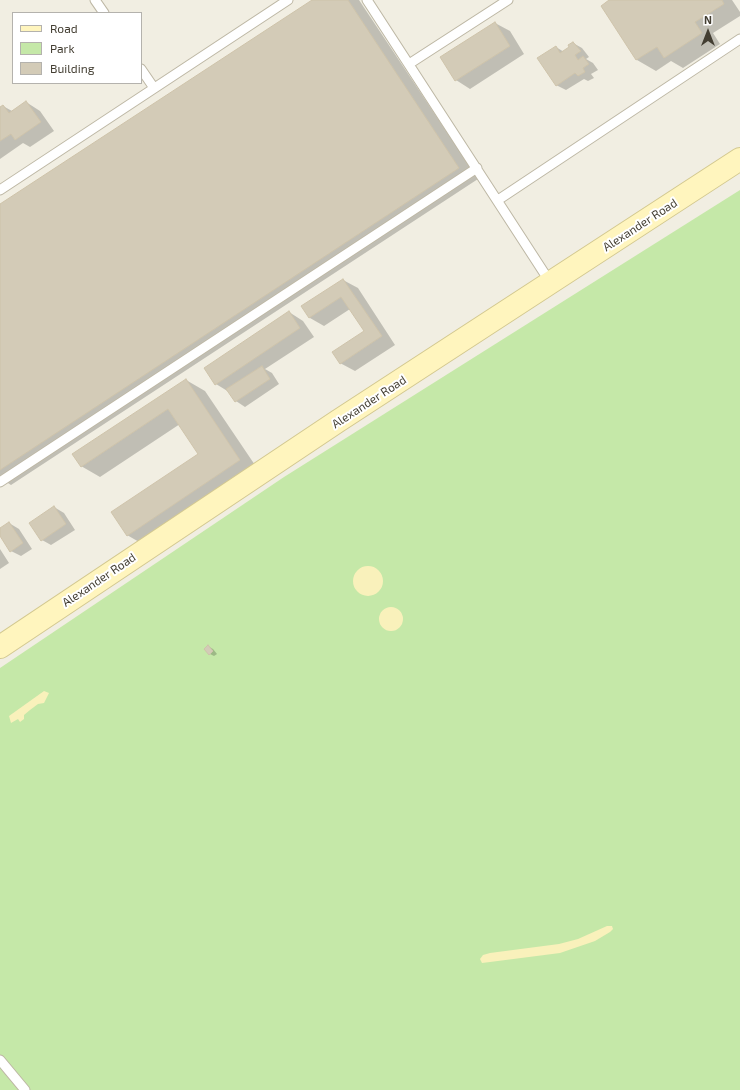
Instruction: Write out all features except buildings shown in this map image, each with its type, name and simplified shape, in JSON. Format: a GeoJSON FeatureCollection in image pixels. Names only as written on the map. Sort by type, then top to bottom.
{"type":"FeatureCollection","features":[{"type":"Feature","properties":{"kind":"street","name":"Alexander Road"},"geometry":{"type":"LineString","coordinates":[[0,647],[338,421],[551,284],[740,159]]}},
{"type":"Feature","properties":{"kind":"lane"},"geometry":{"type":"LineString","coordinates":[[95,0],[103,12]]}},
{"type":"Feature","properties":{"kind":"lane"},"geometry":{"type":"LineString","coordinates":[[0,190],[288,0]]}},
{"type":"Feature","properties":{"kind":"lane"},"geometry":{"type":"LineString","coordinates":[[367,0],[478,168],[551,284]]}},
{"type":"Feature","properties":{"kind":"lane"},"geometry":{"type":"LineString","coordinates":[[409,64],[508,0]]}},
{"type":"Feature","properties":{"kind":"lane"},"geometry":{"type":"LineString","coordinates":[[498,200],[740,39]]}},
{"type":"Feature","properties":{"kind":"lane"},"geometry":{"type":"LineString","coordinates":[[142,70],[154,88]]}},
{"type":"Feature","properties":{"kind":"lane"},"geometry":{"type":"LineString","coordinates":[[0,482],[478,168]]}},
{"type":"Feature","properties":{"kind":"lane"},"geometry":{"type":"LineString","coordinates":[[0,1060],[25,1090]]}},
{"type":"Feature","properties":{"kind":"green space"},"geometry":{"type":"Polygon","coordinates":[[[740,190],[740,1090],[0,1090],[0,668],[284,477],[740,190]]]}},
{"type":"Feature","properties":{"kind":"sand"},"geometry":{"type":"Polygon","coordinates":[[[368,566],[378,571],[383,581],[378,591],[368,596],[358,591],[353,581],[358,571],[368,566]]]}},
{"type":"Feature","properties":{"kind":"sand"},"geometry":{"type":"Polygon","coordinates":[[[391,607],[400,610],[403,619],[400,628],[391,631],[382,628],[379,619],[382,610],[391,607]]]}},
{"type":"Feature","properties":{"kind":"sand"},"geometry":{"type":"Polygon","coordinates":[[[44,691],[49,693],[44,703],[38,704],[30,710],[24,715],[24,719],[20,722],[18,719],[11,723],[9,716],[44,691]]]}},
{"type":"Feature","properties":{"kind":"sand"},"geometry":{"type":"Polygon","coordinates":[[[607,926],[612,926],[613,929],[595,941],[560,953],[482,963],[480,959],[483,955],[490,953],[559,944],[578,939],[607,926]]]}}]}
